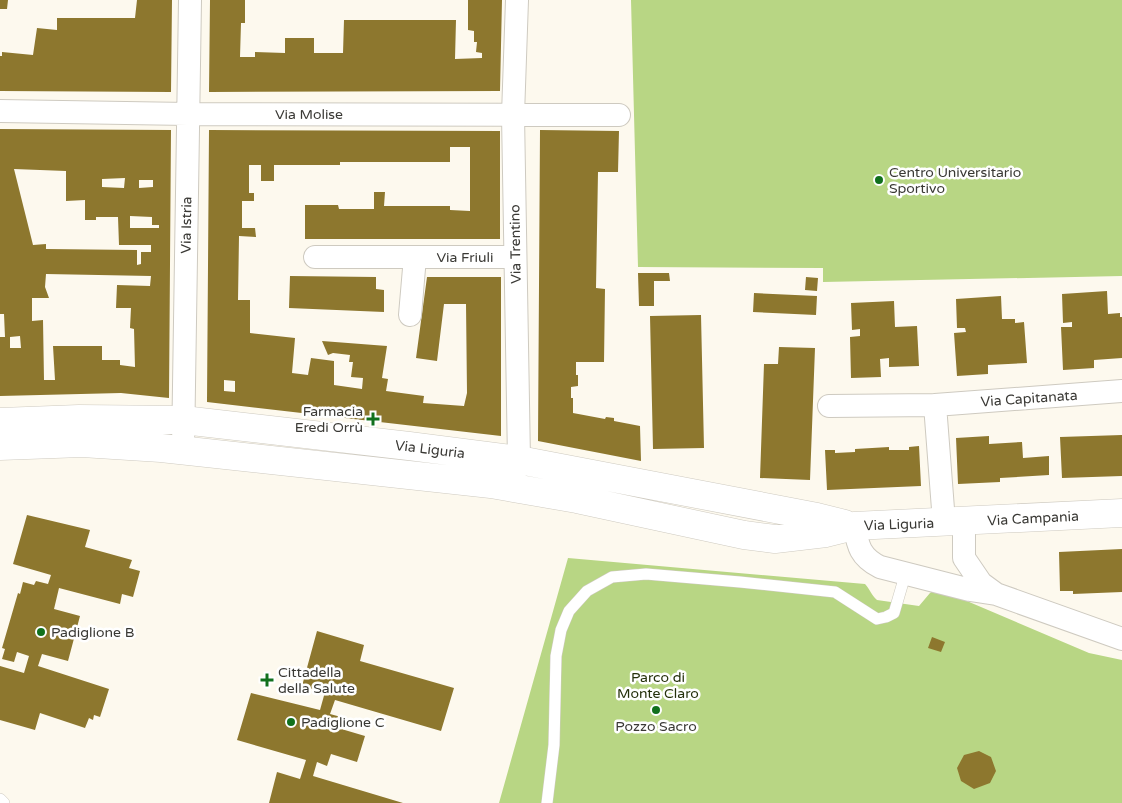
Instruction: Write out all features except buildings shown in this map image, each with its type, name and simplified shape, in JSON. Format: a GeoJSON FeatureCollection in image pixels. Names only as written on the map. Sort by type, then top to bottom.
{"type":"FeatureCollection","features":[{"type":"Feature","properties":{"kind":"street","name":"Via Istria"},"geometry":{"type":"LineString","coordinates":[[184,450],[190,0]]}},
{"type":"Feature","properties":{"kind":"street","name":"Via Trentino"},"geometry":{"type":"LineString","coordinates":[[511,487],[519,460],[513,115],[517,0]]}},
{"type":"Feature","properties":{"kind":"street","name":"Via Molise"},"geometry":{"type":"LineString","coordinates":[[0,111],[188,114],[619,114]]}},
{"type":"Feature","properties":{"kind":"street","name":"Via Friuli"},"geometry":{"type":"LineString","coordinates":[[316,257],[515,257]]}},
{"type":"Feature","properties":{"kind":"street"},"geometry":{"type":"LineString","coordinates":[[410,314],[415,257]]}},
{"type":"Feature","properties":{"kind":"street","name":"Via Capitanata"},"geometry":{"type":"LineString","coordinates":[[829,406],[935,405],[1122,391]]}},
{"type":"Feature","properties":{"kind":"street"},"geometry":{"type":"LineString","coordinates":[[935,405],[954,522],[964,558],[981,583],[996,594]]}},
{"type":"Feature","properties":{"kind":"street","name":"Via Liguria"},"geometry":{"type":"LineString","coordinates":[[0,422],[79,419],[183,420],[519,460],[817,517],[854,526]]}},
{"type":"Feature","properties":{"kind":"street","name":"Via Liguria"},"geometry":{"type":"LineString","coordinates":[[0,446],[82,443],[184,450],[491,484],[577,499],[744,535],[767,538],[826,533],[854,526],[954,522]]}},
{"type":"Feature","properties":{"kind":"street","name":"Via Campania"},"geometry":{"type":"LineString","coordinates":[[954,522],[1122,513]]}},
{"type":"Feature","properties":{"kind":"street"},"geometry":{"type":"LineString","coordinates":[[854,526],[858,547],[871,562],[880,567],[906,572],[970,590],[996,594],[1122,639]]}},
{"type":"Feature","properties":{"kind":"street"},"geometry":{"type":"LineString","coordinates":[[906,572],[934,571],[964,558]]}},
{"type":"Feature","properties":{"kind":"lane"},"geometry":{"type":"LineString","coordinates":[[547,803],[554,745],[556,656],[561,630],[569,611],[587,591],[612,577],[646,574],[740,582],[834,592],[877,619],[894,613],[906,572]]}},
{"type":"Feature","properties":{"kind":"lane"},"geometry":{"type":"LineString","coordinates":[[0,799],[4,803]]}},
{"type":"Feature","properties":{"kind":"green space","name":"Centro Universitario Sportivo"},"geometry":{"type":"Polygon","coordinates":[[[631,0],[1122,0],[1122,276],[823,282],[823,268],[638,267],[631,0]]]}},
{"type":"Feature","properties":{"kind":"green space","name":"Parco di Monte Claro"},"geometry":{"type":"Polygon","coordinates":[[[568,558],[865,584],[877,600],[919,606],[934,590],[948,593],[1089,653],[1122,660],[1122,803],[499,803],[568,558]]]}},
{"type":"Feature","properties":{"kind":"place","name":"Centro Universitario Sportivo"},"geometry":{"type":"Point","coordinates":[879,180]}},
{"type":"Feature","properties":{"kind":"place","name":"Farmacia Eredi Orrù"},"geometry":{"type":"Point","coordinates":[373,419]}},
{"type":"Feature","properties":{"kind":"place","name":"Padiglione B"},"geometry":{"type":"Point","coordinates":[41,632]}},
{"type":"Feature","properties":{"kind":"place","name":"Cittadella della Salute"},"geometry":{"type":"Point","coordinates":[267,680]}},
{"type":"Feature","properties":{"kind":"place","name":"Pozzo Sacro"},"geometry":{"type":"Point","coordinates":[656,710]}},
{"type":"Feature","properties":{"kind":"place","name":"Padiglione C"},"geometry":{"type":"Point","coordinates":[291,722]}}]}
